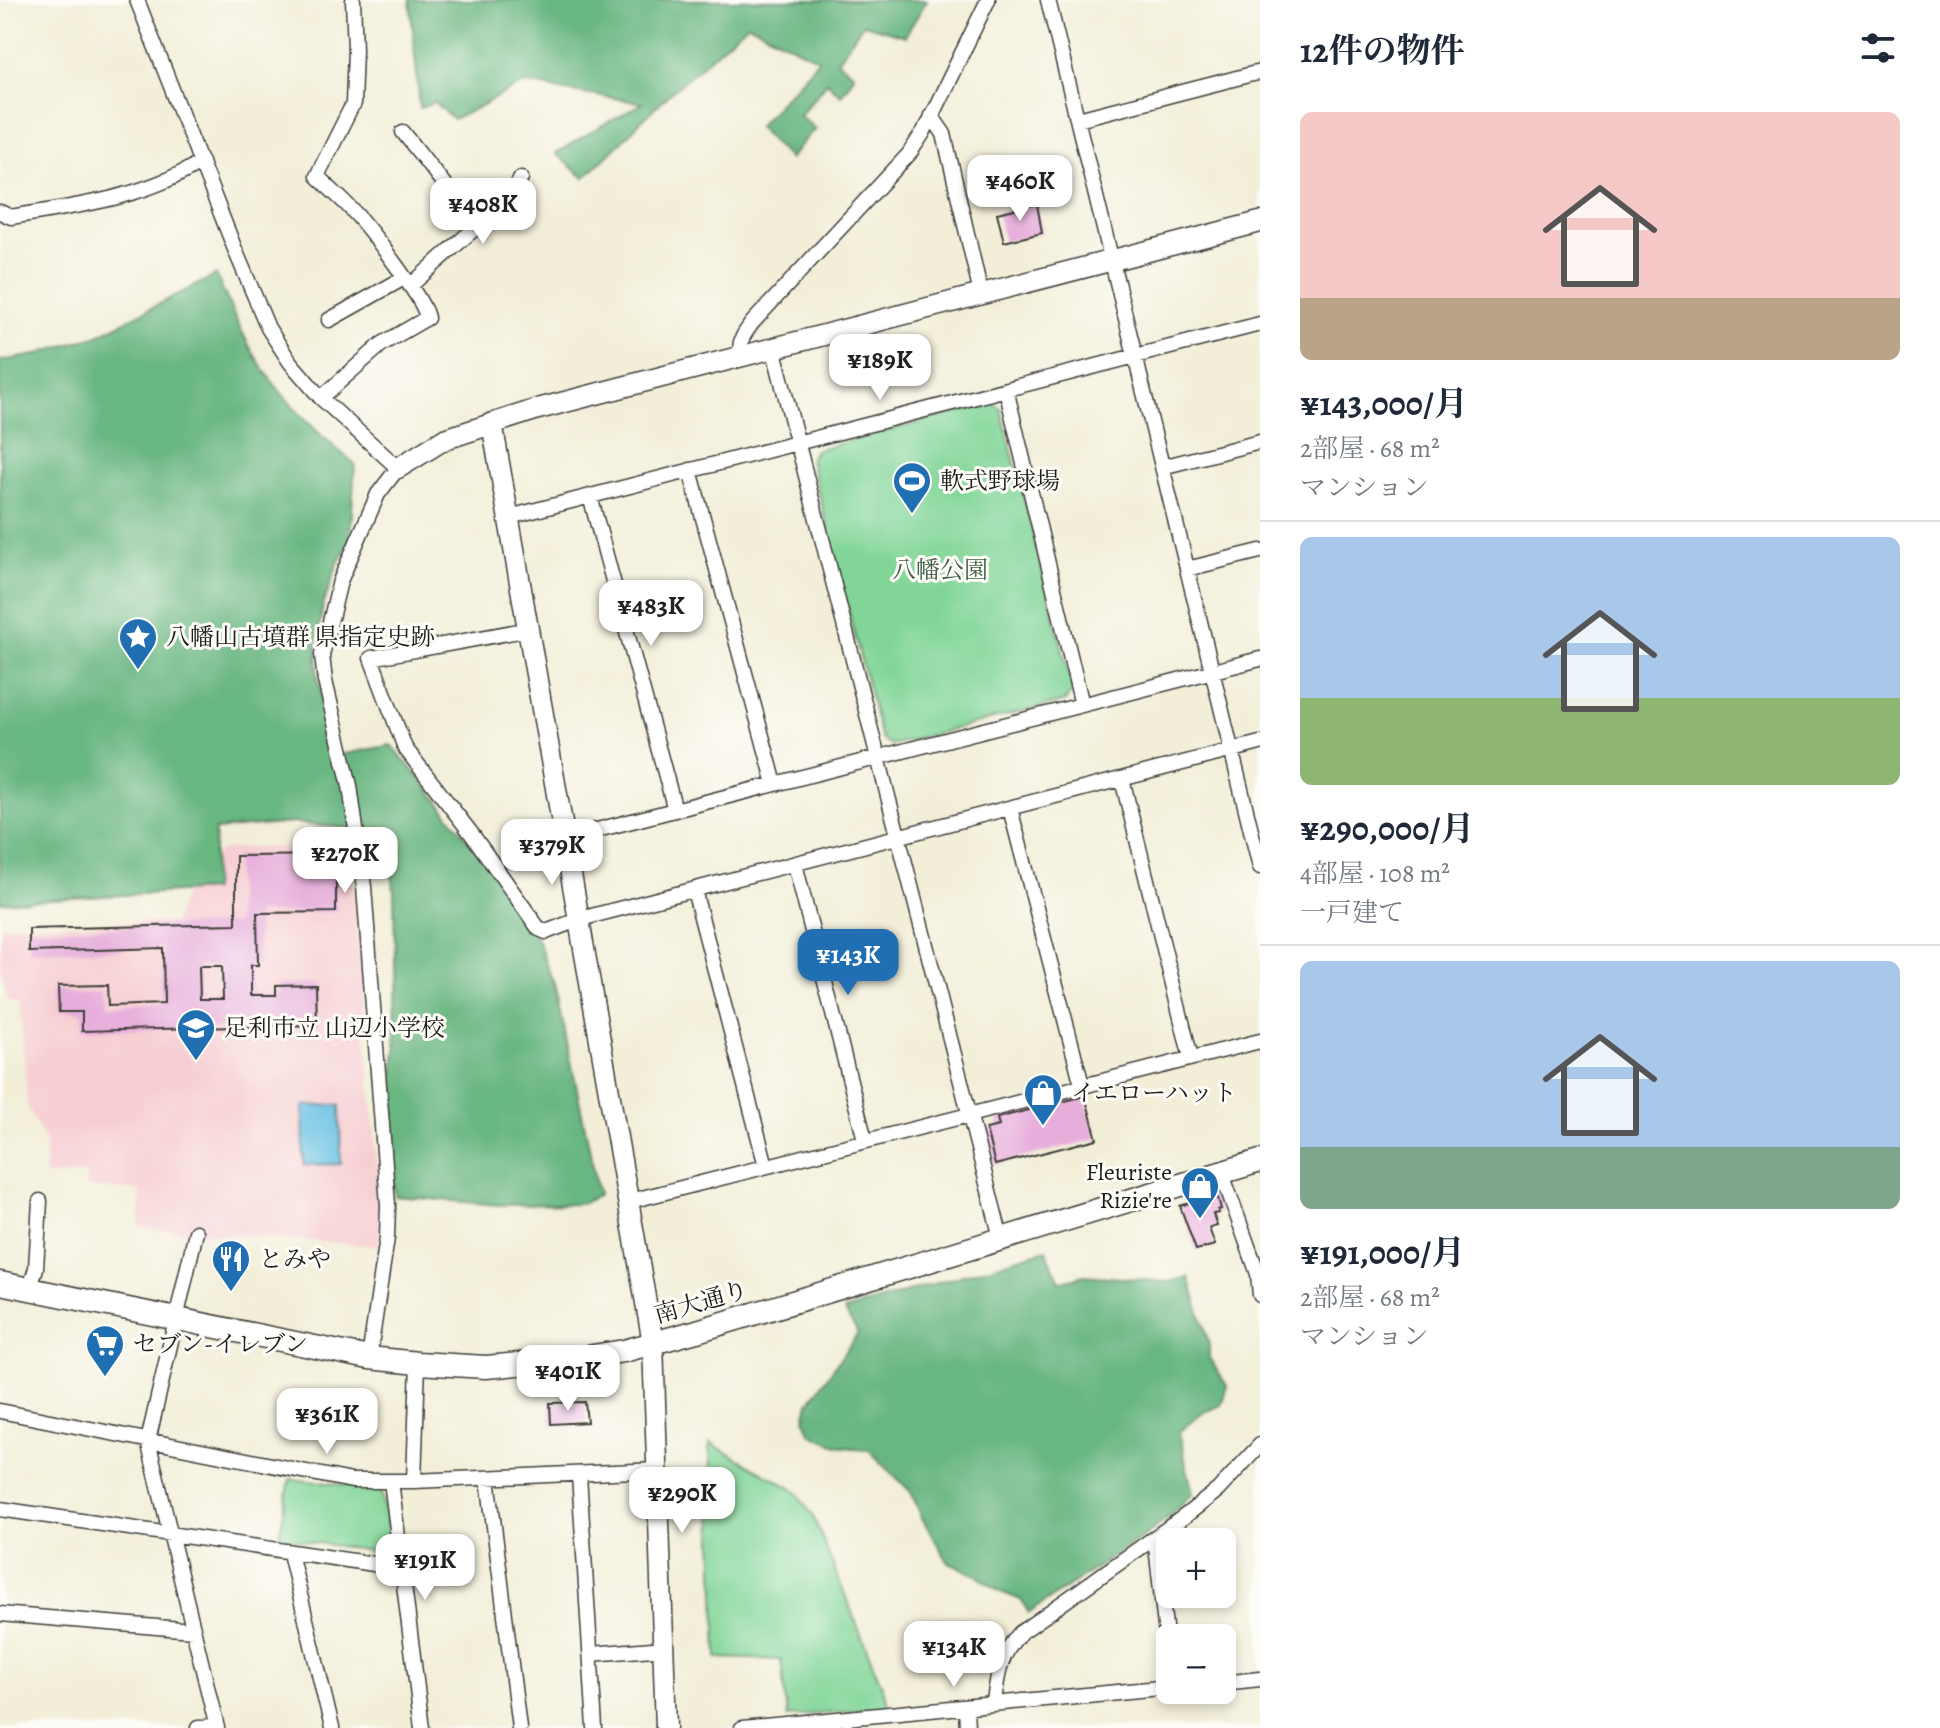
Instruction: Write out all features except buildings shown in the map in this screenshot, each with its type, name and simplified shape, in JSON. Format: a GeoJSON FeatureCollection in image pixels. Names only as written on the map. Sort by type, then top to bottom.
{"type":"FeatureCollection","features":[{"type":"Feature","properties":{"kind":"main road","name":"南大通り"},"geometry":{"type":"LineString","coordinates":[[0,1283],[369,1358],[486,1367],[574,1359],[653,1343],[1260,1161]]}},
{"type":"Feature","properties":{"kind":"street"},"geometry":{"type":"LineString","coordinates":[[137,0],[268,328],[290,362],[321,398],[398,468]]}},
{"type":"Feature","properties":{"kind":"street"},"geometry":{"type":"LineString","coordinates":[[321,398],[382,344],[427,318],[426,310],[407,282],[354,212],[317,176],[353,104],[353,0]]}},
{"type":"Feature","properties":{"kind":"street"},"geometry":{"type":"LineString","coordinates":[[741,355],[739,346],[742,336],[752,323],[909,154],[988,0]]}},
{"type":"Feature","properties":{"kind":"street"},"geometry":{"type":"LineString","coordinates":[[1048,0],[1260,867]]}},
{"type":"Feature","properties":{"kind":"street"},"geometry":{"type":"LineString","coordinates":[[1078,119],[1260,72]]}},
{"type":"Feature","properties":{"kind":"street"},"geometry":{"type":"LineString","coordinates":[[931,115],[944,134],[981,294]]}},
{"type":"Feature","properties":{"kind":"street"},"geometry":{"type":"LineString","coordinates":[[403,132],[477,226]]}},
{"type":"Feature","properties":{"kind":"street"},"geometry":{"type":"LineString","coordinates":[[0,212],[11,217],[114,198],[177,177],[201,162]]}},
{"type":"Feature","properties":{"kind":"street"},"geometry":{"type":"LineString","coordinates":[[329,320],[407,282],[512,195],[521,178]]}},
{"type":"Feature","properties":{"kind":"street"},"geometry":{"type":"LineString","coordinates":[[369,1358],[387,1238],[388,1205],[364,887],[350,786],[325,681],[322,655],[340,581],[378,494],[398,468],[445,439],[492,423],[741,355],[1260,222]]}},
{"type":"Feature","properties":{"kind":"street"},"geometry":{"type":"LineString","coordinates":[[509,517],[1260,324]]}},
{"type":"Feature","properties":{"kind":"street"},"geometry":{"type":"LineString","coordinates":[[773,347],[1001,1238]]}},
{"type":"Feature","properties":{"kind":"street"},"geometry":{"type":"LineString","coordinates":[[1006,389],[1082,705]]}},
{"type":"Feature","properties":{"kind":"street"},"geometry":{"type":"LineString","coordinates":[[492,423],[653,1343],[666,1728]]}},
{"type":"Feature","properties":{"kind":"street"},"geometry":{"type":"LineString","coordinates":[[1162,467],[1260,442]]}},
{"type":"Feature","properties":{"kind":"street"},"geometry":{"type":"LineString","coordinates":[[690,470],[775,784]]}},
{"type":"Feature","properties":{"kind":"street"},"geometry":{"type":"LineString","coordinates":[[590,496],[675,810]]}},
{"type":"Feature","properties":{"kind":"street"},"geometry":{"type":"LineString","coordinates":[[1187,569],[1260,551]]}},
{"type":"Feature","properties":{"kind":"street"},"geometry":{"type":"LineString","coordinates":[[530,629],[371,658],[405,748],[471,833],[539,929],[546,932],[580,919],[1260,743]]}},
{"type":"Feature","properties":{"kind":"street"},"geometry":{"type":"LineString","coordinates":[[566,838],[1260,659]]}},
{"type":"Feature","properties":{"kind":"street"},"geometry":{"type":"LineString","coordinates":[[1122,779],[1191,1058]]}},
{"type":"Feature","properties":{"kind":"street"},"geometry":{"type":"LineString","coordinates":[[1010,808],[1082,1085]]}},
{"type":"Feature","properties":{"kind":"street"},"geometry":{"type":"LineString","coordinates":[[795,864],[865,1140]]}},
{"type":"Feature","properties":{"kind":"street"},"geometry":{"type":"LineString","coordinates":[[694,890],[766,1166]]}},
{"type":"Feature","properties":{"kind":"street"},"geometry":{"type":"LineString","coordinates":[[630,1201],[1260,1041]]}},
{"type":"Feature","properties":{"kind":"street"},"geometry":{"type":"LineString","coordinates":[[1221,1171],[1259,1274],[1260,1295]]}},
{"type":"Feature","properties":{"kind":"street"},"geometry":{"type":"LineString","coordinates":[[30,1288],[36,1268],[40,1201]]}},
{"type":"Feature","properties":{"kind":"street"},"geometry":{"type":"LineString","coordinates":[[196,1232],[148,1441],[217,1727],[198,1728]]}},
{"type":"Feature","properties":{"kind":"street"},"geometry":{"type":"LineString","coordinates":[[414,1481],[418,1363]]}},
{"type":"Feature","properties":{"kind":"street"},"geometry":{"type":"LineString","coordinates":[[0,1411],[352,1481],[657,1470]]}},
{"type":"Feature","properties":{"kind":"street"},"geometry":{"type":"LineString","coordinates":[[994,1702],[999,1663],[1005,1649],[1020,1633],[1218,1490],[1260,1445]]}},
{"type":"Feature","properties":{"kind":"street"},"geometry":{"type":"LineString","coordinates":[[579,1475],[595,1728]]}},
{"type":"Feature","properties":{"kind":"street"},"geometry":{"type":"LineString","coordinates":[[488,1478],[519,1728]]}},
{"type":"Feature","properties":{"kind":"street"},"geometry":{"type":"LineString","coordinates":[[391,1481],[422,1728]]}},
{"type":"Feature","properties":{"kind":"street"},"geometry":{"type":"LineString","coordinates":[[0,1509],[401,1568]]}},
{"type":"Feature","properties":{"kind":"street"},"geometry":{"type":"LineString","coordinates":[[1155,1537],[1165,1624]]}},
{"type":"Feature","properties":{"kind":"street"},"geometry":{"type":"LineString","coordinates":[[290,1553],[332,1728]]}},
{"type":"Feature","properties":{"kind":"street"},"geometry":{"type":"LineString","coordinates":[[0,1614],[193,1630]]}},
{"type":"Feature","properties":{"kind":"street"},"geometry":{"type":"LineString","coordinates":[[591,1654],[665,1648]]}},
{"type":"Feature","properties":{"kind":"street"},"geometry":{"type":"LineString","coordinates":[[1236,1682],[1260,1679]]}},
{"type":"Feature","properties":{"kind":"street"},"geometry":{"type":"LineString","coordinates":[[742,1728],[1156,1688]]}},
{"type":"Feature","properties":{"kind":"street"},"geometry":{"type":"LineString","coordinates":[[966,1707],[967,1728]]}},
{"type":"Feature","properties":{"kind":"shaded area","name":"足利市立 山辺小学校"},"geometry":{"type":"Polygon","coordinates":[[[248,847],[350,848],[381,1209],[379,1246],[139,1228],[140,1191],[85,1187],[86,1174],[45,1176],[45,1140],[27,1106],[20,1001],[8,999],[0,968],[0,925],[174,922],[183,896],[221,850],[248,847]]]}},
{"type":"Feature","properties":{"kind":"green space"},"geometry":{"type":"Polygon","coordinates":[[[410,0],[927,0],[905,36],[863,24],[837,61],[854,74],[840,94],[827,82],[799,114],[815,128],[789,159],[758,125],[819,59],[748,24],[671,92],[584,178],[555,154],[642,103],[526,83],[453,120],[435,103],[420,108],[410,0]]]}},
{"type":"Feature","properties":{"kind":"green space"},"geometry":{"type":"Polygon","coordinates":[[[216,275],[251,349],[272,381],[312,426],[355,464],[350,541],[338,563],[323,605],[317,640],[318,678],[334,756],[391,745],[433,794],[524,914],[555,985],[599,1194],[582,1204],[499,1205],[395,1196],[390,1125],[396,1049],[394,890],[390,856],[383,832],[293,823],[215,830],[212,890],[0,902],[0,361],[35,355],[96,336],[216,275]]]}},
{"type":"Feature","properties":{"kind":"green space","name":"八幡公園"},"geometry":{"type":"Polygon","coordinates":[[[993,403],[1001,409],[1073,690],[1065,701],[891,745],[881,739],[810,459],[815,450],[993,403]]]}},
{"type":"Feature","properties":{"kind":"green space"},"geometry":{"type":"Polygon","coordinates":[[[1046,1250],[1060,1282],[1084,1275],[1170,1282],[1189,1277],[1209,1344],[1209,1358],[1227,1386],[1221,1405],[1200,1414],[1179,1432],[1193,1494],[1154,1529],[1029,1613],[1021,1600],[949,1563],[922,1518],[911,1492],[869,1450],[839,1445],[817,1437],[810,1433],[805,1419],[809,1403],[858,1333],[844,1311],[1046,1250]]]}},
{"type":"Feature","properties":{"kind":"green space"},"geometry":{"type":"Polygon","coordinates":[[[710,1443],[795,1490],[813,1516],[890,1706],[787,1717],[781,1660],[717,1658],[710,1443]]]}},
{"type":"Feature","properties":{"kind":"green space"},"geometry":{"type":"Polygon","coordinates":[[[290,1479],[374,1488],[381,1492],[390,1546],[382,1553],[279,1537],[290,1479]]]}},
{"type":"Feature","properties":{"kind":"water"},"geometry":{"type":"Polygon","coordinates":[[[340,1105],[341,1164],[304,1165],[303,1106],[340,1105]]]}},
{"type":"Feature","properties":{"kind":"place","name":"軟式野球場"},"geometry":{"type":"Point","coordinates":[912,515]}},
{"type":"Feature","properties":{"kind":"place","name":"八幡山古墳群 県指定史跡"},"geometry":{"type":"Point","coordinates":[138,671]}},
{"type":"Feature","properties":{"kind":"place","name":"足利市立 山辺小学校"},"geometry":{"type":"Point","coordinates":[196,1062]}},
{"type":"Feature","properties":{"kind":"place","name":"イエローハット"},"geometry":{"type":"Point","coordinates":[1043,1127]}},
{"type":"Feature","properties":{"kind":"place","name":"Fleuriste Rizie're"},"geometry":{"type":"Point","coordinates":[1200,1220]}},
{"type":"Feature","properties":{"kind":"place","name":"とみや"},"geometry":{"type":"Point","coordinates":[231,1293]}},
{"type":"Feature","properties":{"kind":"place","name":"セブン-イレブン"},"geometry":{"type":"Point","coordinates":[105,1378]}}]}
